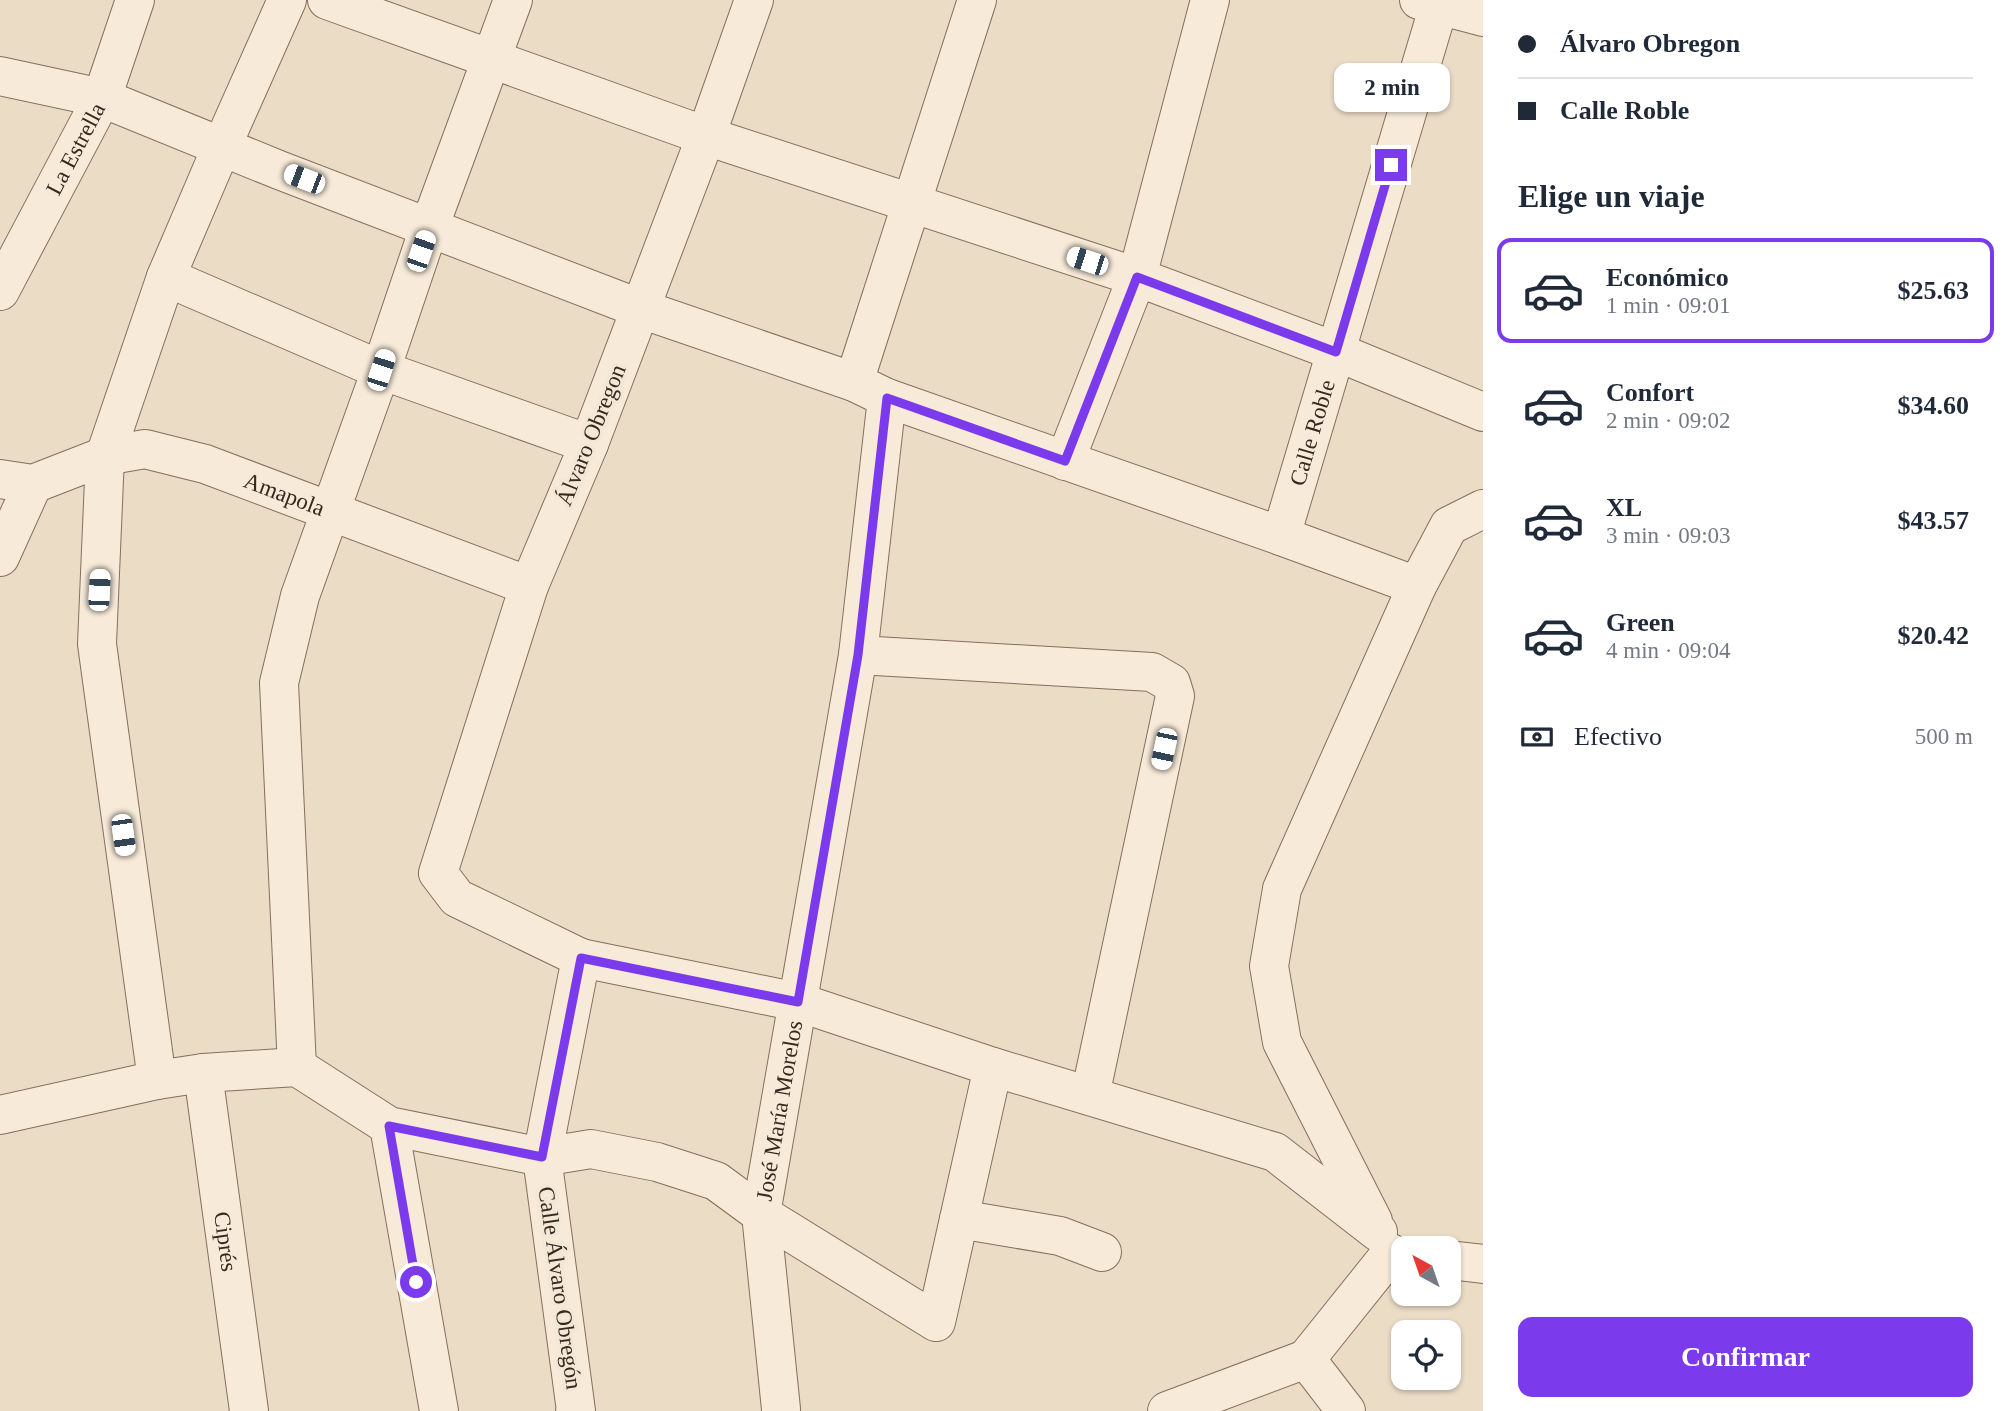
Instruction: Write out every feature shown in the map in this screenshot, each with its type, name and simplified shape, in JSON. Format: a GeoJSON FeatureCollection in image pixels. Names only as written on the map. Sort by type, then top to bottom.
{"type":"FeatureCollection","features":[{"type":"Feature","properties":{"kind":"street","name":"La Estrella"},"geometry":{"type":"LineString","coordinates":[[5,268],[102,98],[135,0]]}},
{"type":"Feature","properties":{"kind":"street"},"geometry":{"type":"LineString","coordinates":[[157,1080],[97,644],[105,456],[166,277],[287,0]]}},
{"type":"Feature","properties":{"kind":"street"},"geometry":{"type":"LineString","coordinates":[[327,0],[706,136],[1137,277],[1336,352],[1483,412]]}},
{"type":"Feature","properties":{"kind":"street"},"geometry":{"type":"LineString","coordinates":[[297,1067],[279,682],[300,596],[429,228],[513,0]]}},
{"type":"Feature","properties":{"kind":"street","name":"Álvaro Obregon"},"geometry":{"type":"LineString","coordinates":[[581,958],[457,898],[438,873],[529,586],[590,444],[754,0]]}},
{"type":"Feature","properties":{"kind":"street","name":"José María Morelos"},"geometry":{"type":"LineString","coordinates":[[781,1410],[761,1214],[858,655],[871,390],[912,204],[977,0]]}},
{"type":"Feature","properties":{"kind":"street"},"geometry":{"type":"LineString","coordinates":[[1065,461],[1137,277],[1210,0]]}},
{"type":"Feature","properties":{"kind":"street"},"geometry":{"type":"LineString","coordinates":[[1429,3],[1483,17]]}},
{"type":"Feature","properties":{"kind":"street","name":"Calle Roble"},"geometry":{"type":"LineString","coordinates":[[1281,536],[1336,352],[1429,3]]}},
{"type":"Feature","properties":{"kind":"street"},"geometry":{"type":"LineString","coordinates":[[0,76],[102,98],[641,309],[1417,586]]}},
{"type":"Feature","properties":{"kind":"street"},"geometry":{"type":"LineString","coordinates":[[166,277],[381,370],[590,444]]}},
{"type":"Feature","properties":{"kind":"street","name":"Amapola"},"geometry":{"type":"LineString","coordinates":[[16,481],[105,456],[145,449],[205,464],[529,586]]}},
{"type":"Feature","properties":{"kind":"street"},"geometry":{"type":"LineString","coordinates":[[0,557],[16,481]]}},
{"type":"Feature","properties":{"kind":"street"},"geometry":{"type":"LineString","coordinates":[[1391,1247],[1282,1042],[1269,966],[1282,890],[1417,586],[1449,526],[1483,509]]}},
{"type":"Feature","properties":{"kind":"street"},"geometry":{"type":"LineString","coordinates":[[858,655],[1152,672],[1171,683],[1175,696],[1090,1096]]}},
{"type":"Feature","properties":{"kind":"street"},"geometry":{"type":"LineString","coordinates":[[581,958],[798,1002],[993,1067],[1275,1152],[1391,1247]]}},
{"type":"Feature","properties":{"kind":"street","name":"Calle Álvaro Obregón"},"geometry":{"type":"LineString","coordinates":[[576,1411],[542,1157],[581,958]]}},
{"type":"Feature","properties":{"kind":"street"},"geometry":{"type":"LineString","coordinates":[[0,1115],[157,1080],[203,1073],[297,1067],[389,1126],[542,1157],[592,1149],[657,1162],[716,1181],[761,1214],[936,1322],[993,1067]]}},
{"type":"Feature","properties":{"kind":"street","name":"Ciprés"},"geometry":{"type":"LineString","coordinates":[[203,1073],[249,1411]]}},
{"type":"Feature","properties":{"kind":"street"},"geometry":{"type":"LineString","coordinates":[[389,1126],[439,1411]]}},
{"type":"Feature","properties":{"kind":"street"},"geometry":{"type":"LineString","coordinates":[[959,1219],[1060,1236],[1102,1252]]}},
{"type":"Feature","properties":{"kind":"street"},"geometry":{"type":"LineString","coordinates":[[1167,1411],[1306,1359],[1391,1247]]}},
{"type":"Feature","properties":{"kind":"street"},"geometry":{"type":"LineString","coordinates":[[1461,1261],[1483,1264]]}},
{"type":"Feature","properties":{"kind":"street"},"geometry":{"type":"LineString","coordinates":[[1306,1359],[1346,1411]]}},
{"type":"Feature","properties":{"kind":"route"},"geometry":{"type":"LineString","coordinates":[[416,1282],[389,1126],[542,1157],[581,958],[798,1002],[858,655],[887,398],[1065,461],[1137,277],[1336,352],[1391,165]]}}]}
